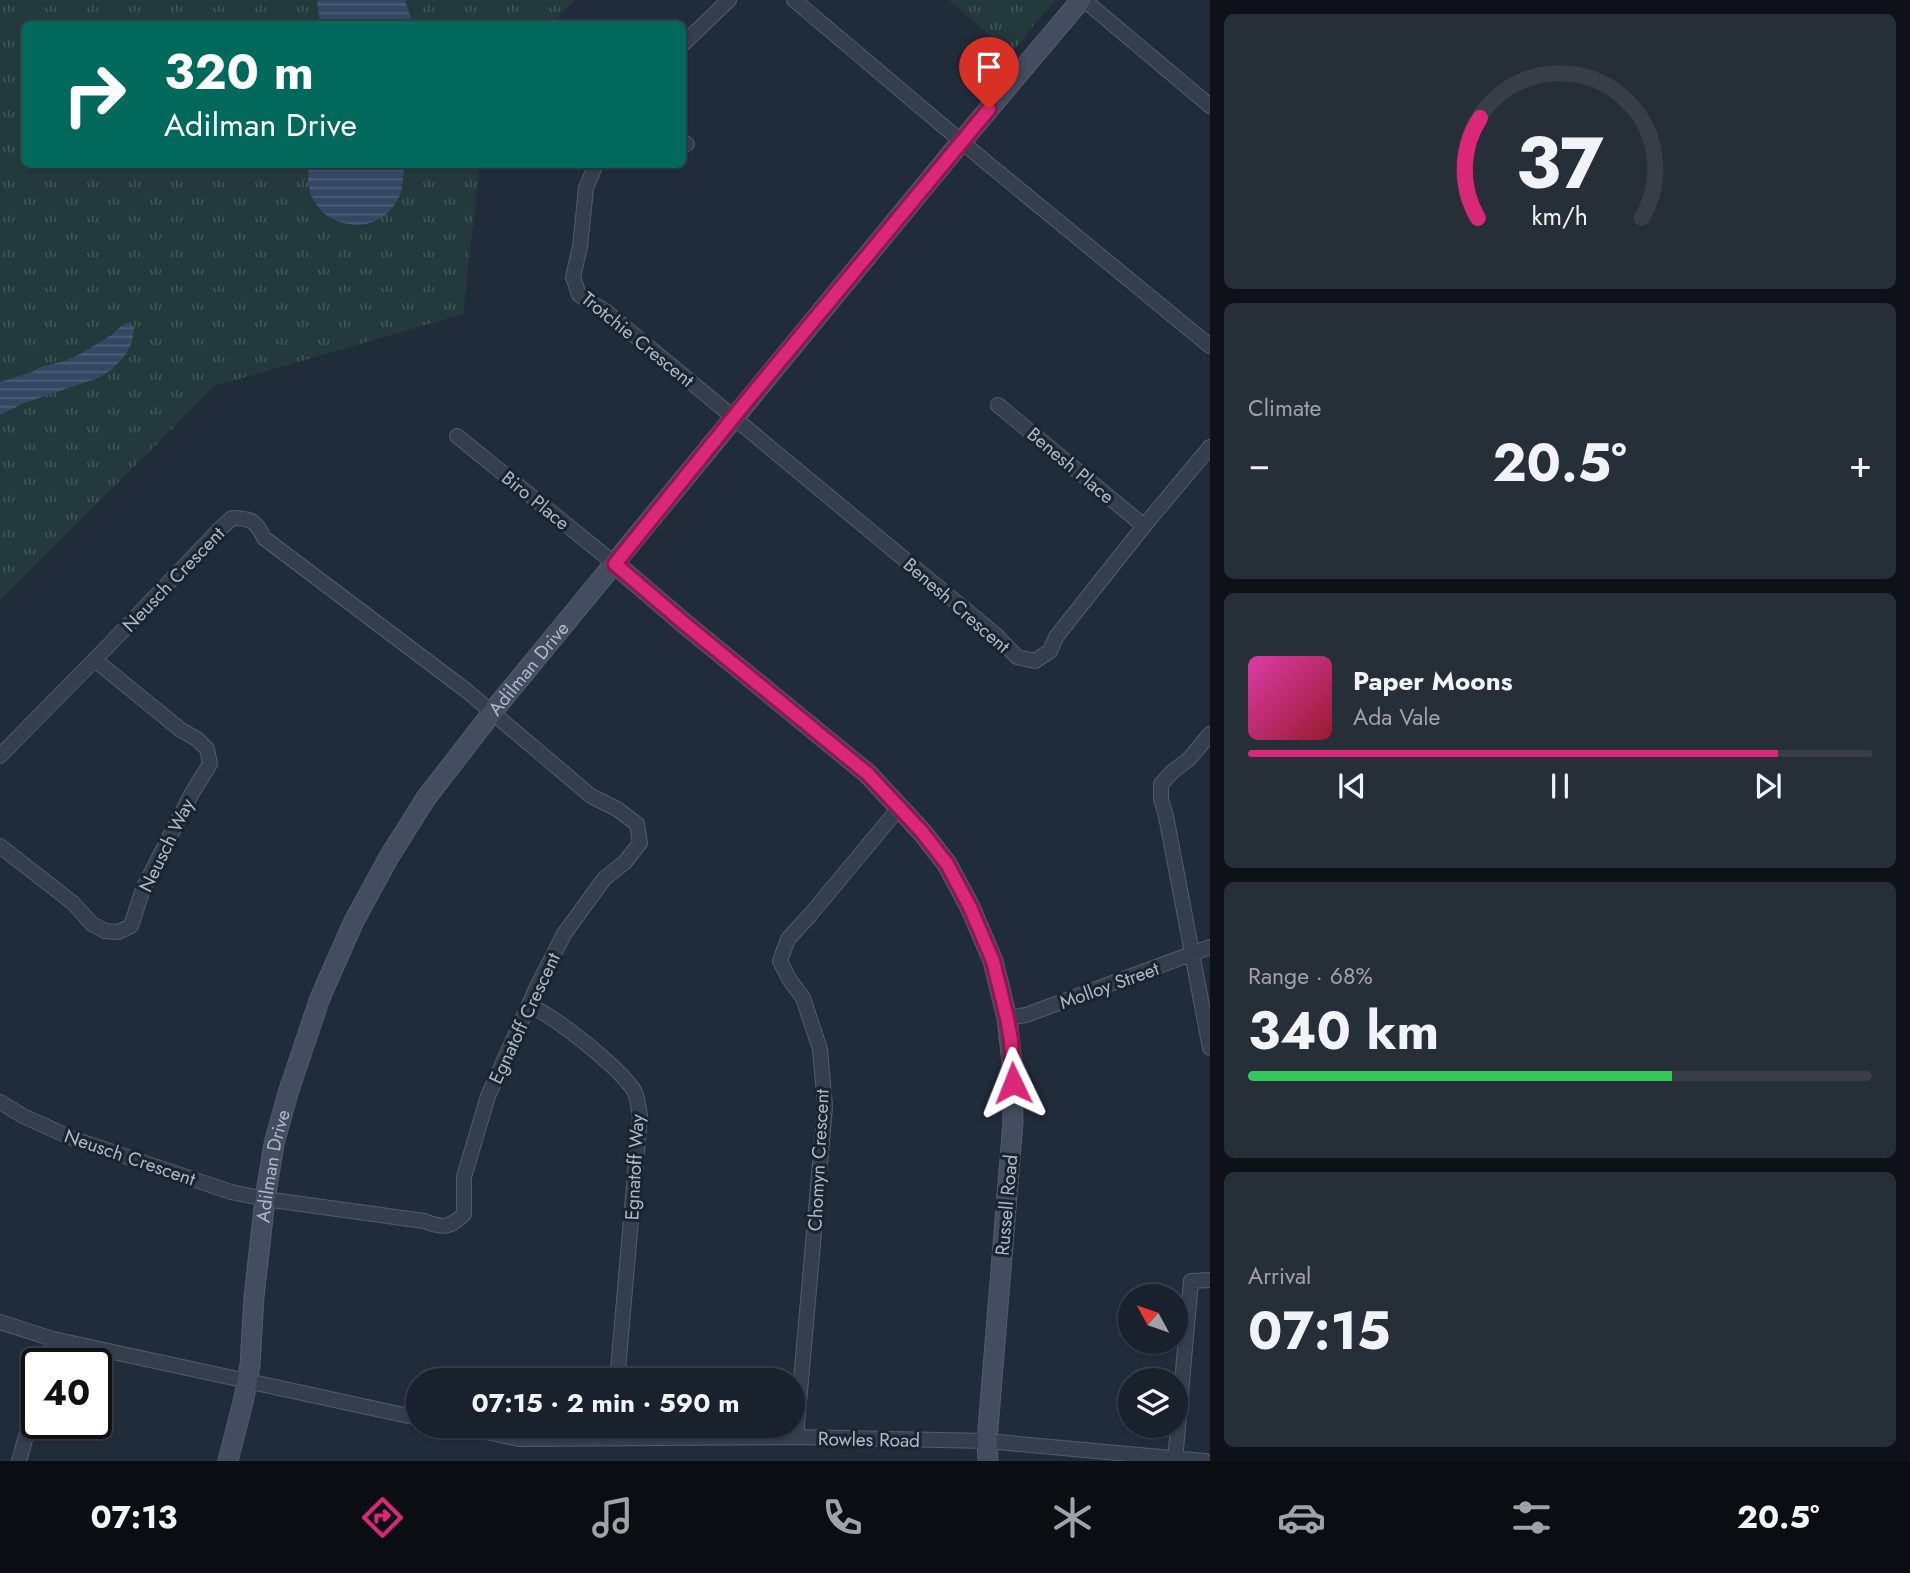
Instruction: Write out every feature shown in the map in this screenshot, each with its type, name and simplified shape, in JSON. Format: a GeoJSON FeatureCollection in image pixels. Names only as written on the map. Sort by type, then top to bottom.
{"type":"FeatureCollection","features":[{"type":"Feature","properties":{"kind":"street"},"geometry":{"type":"LineString","coordinates":[[686,40],[729,0]]}},
{"type":"Feature","properties":{"kind":"street"},"geometry":{"type":"LineString","coordinates":[[794,0],[1210,346]]}},
{"type":"Feature","properties":{"kind":"street"},"geometry":{"type":"LineString","coordinates":[[1083,0],[1210,106]]}},
{"type":"Feature","properties":{"kind":"street","name":"Adilman Drive"},"geometry":{"type":"LineString","coordinates":[[228,1461],[250,1365],[254,1297],[274,1144],[320,998],[354,921],[388,856],[426,799],[492,713],[962,141],[1083,0]]}},
{"type":"Feature","properties":{"kind":"street","name":"Trotchie Crescent"},"geometry":{"type":"LineString","coordinates":[[594,168],[586,188],[580,247],[573,277],[579,295],[604,310],[734,418]]}},
{"type":"Feature","properties":{"kind":"street","name":"Benesh Place"},"geometry":{"type":"LineString","coordinates":[[998,405],[1144,526]]}},
{"type":"Feature","properties":{"kind":"street","name":"Benesh Crescent"},"geometry":{"type":"LineString","coordinates":[[734,418],[997,636],[1017,657],[1035,661],[1050,652],[1056,637],[1210,447]]}},
{"type":"Feature","properties":{"kind":"street","name":"Biro Place"},"geometry":{"type":"LineString","coordinates":[[457,436],[615,564]]}},
{"type":"Feature","properties":{"kind":"street","name":"Neusch Crescent"},"geometry":{"type":"LineString","coordinates":[[0,755],[232,518],[246,518],[258,525],[264,538],[467,691],[492,713]]}},
{"type":"Feature","properties":{"kind":"street","name":"Russell Road"},"geometry":{"type":"LineString","coordinates":[[615,564],[868,774],[922,832],[947,864],[970,907],[993,961],[1007,1018],[1013,1063],[1013,1122],[987,1441],[988,1461]]}},
{"type":"Feature","properties":{"kind":"street","name":"Neusch Way"},"geometry":{"type":"LineString","coordinates":[[0,846],[73,903],[92,924],[106,931],[118,932],[131,926],[143,889],[192,793],[210,764],[207,749],[197,739],[181,730],[94,660]]}},
{"type":"Feature","properties":{"kind":"street","name":"Egnatoff Crescent"},"geometry":{"type":"LineString","coordinates":[[265,1199],[424,1221],[440,1227],[454,1224],[464,1214],[464,1177],[488,1096],[529,1005],[564,934],[604,879],[625,862],[640,843],[637,824],[617,809],[591,796],[492,713]]}},
{"type":"Feature","properties":{"kind":"street"},"geometry":{"type":"LineString","coordinates":[[1210,734],[1189,760],[1161,783],[1161,799],[1210,1048]]}},
{"type":"Feature","properties":{"kind":"street","name":"Chomyn Crescent"},"geometry":{"type":"LineString","coordinates":[[802,1368],[825,1107],[820,1049],[803,998],[780,961],[788,939],[899,808]]}},
{"type":"Feature","properties":{"kind":"street","name":"Molloy Street"},"geometry":{"type":"LineString","coordinates":[[1007,1018],[1026,1015],[1210,947]]}},
{"type":"Feature","properties":{"kind":"street","name":"Egnatoff Way"},"geometry":{"type":"LineString","coordinates":[[529,1005],[544,1012],[609,1063],[635,1091],[640,1116],[618,1368]]}},
{"type":"Feature","properties":{"kind":"street","name":"Neusch Crescent"},"geometry":{"type":"LineString","coordinates":[[0,1102],[23,1116],[74,1139],[231,1192],[265,1199]]}},
{"type":"Feature","properties":{"kind":"street"},"geometry":{"type":"LineString","coordinates":[[1175,1460],[1191,1281],[1210,1280]]}},
{"type":"Feature","properties":{"kind":"street"},"geometry":{"type":"LineString","coordinates":[[0,1322],[53,1339],[406,1415]]}},
{"type":"Feature","properties":{"kind":"street"},"geometry":{"type":"LineString","coordinates":[[50,1348],[53,1339]]}},
{"type":"Feature","properties":{"kind":"street","name":"Rowles Road"},"geometry":{"type":"LineString","coordinates":[[805,1437],[987,1441],[1205,1461]]}},
{"type":"Feature","properties":{"kind":"street","name":"Rowles Road"},"geometry":{"type":"LineString","coordinates":[[514,1438],[532,1438]]}},
{"type":"Feature","properties":{"kind":"street"},"geometry":{"type":"LineString","coordinates":[[19,1461],[25,1439]]}},
{"type":"Feature","properties":{"kind":"green space"},"geometry":{"type":"Polygon","coordinates":[[[0,0],[575,0],[554,21],[21,21],[21,168],[480,168],[463,314],[215,386],[0,601],[0,0]]]}},
{"type":"Feature","properties":{"kind":"green space"},"geometry":{"type":"Polygon","coordinates":[[[948,0],[1055,0],[1011,53],[948,0]]]}},
{"type":"Feature","properties":{"kind":"water"},"geometry":{"type":"Polygon","coordinates":[[[317,0],[405,0],[412,21],[320,21],[317,0]]]}},
{"type":"Feature","properties":{"kind":"water"},"geometry":{"type":"Polygon","coordinates":[[[310,168],[404,168],[399,197],[387,213],[372,222],[356,225],[340,222],[325,214],[314,201],[308,185],[310,168]]]}},
{"type":"Feature","properties":{"kind":"water"},"geometry":{"type":"Polygon","coordinates":[[[126,323],[132,324],[134,328],[132,343],[124,357],[111,370],[98,378],[22,404],[0,415],[0,382],[65,361],[113,334],[126,323]]]}},
{"type":"Feature","properties":{"kind":"route"},"geometry":{"type":"LineString","coordinates":[[989,109],[615,564],[868,774],[922,832],[947,864],[970,907],[993,961],[1011,1040],[1013,1083]]}}]}
